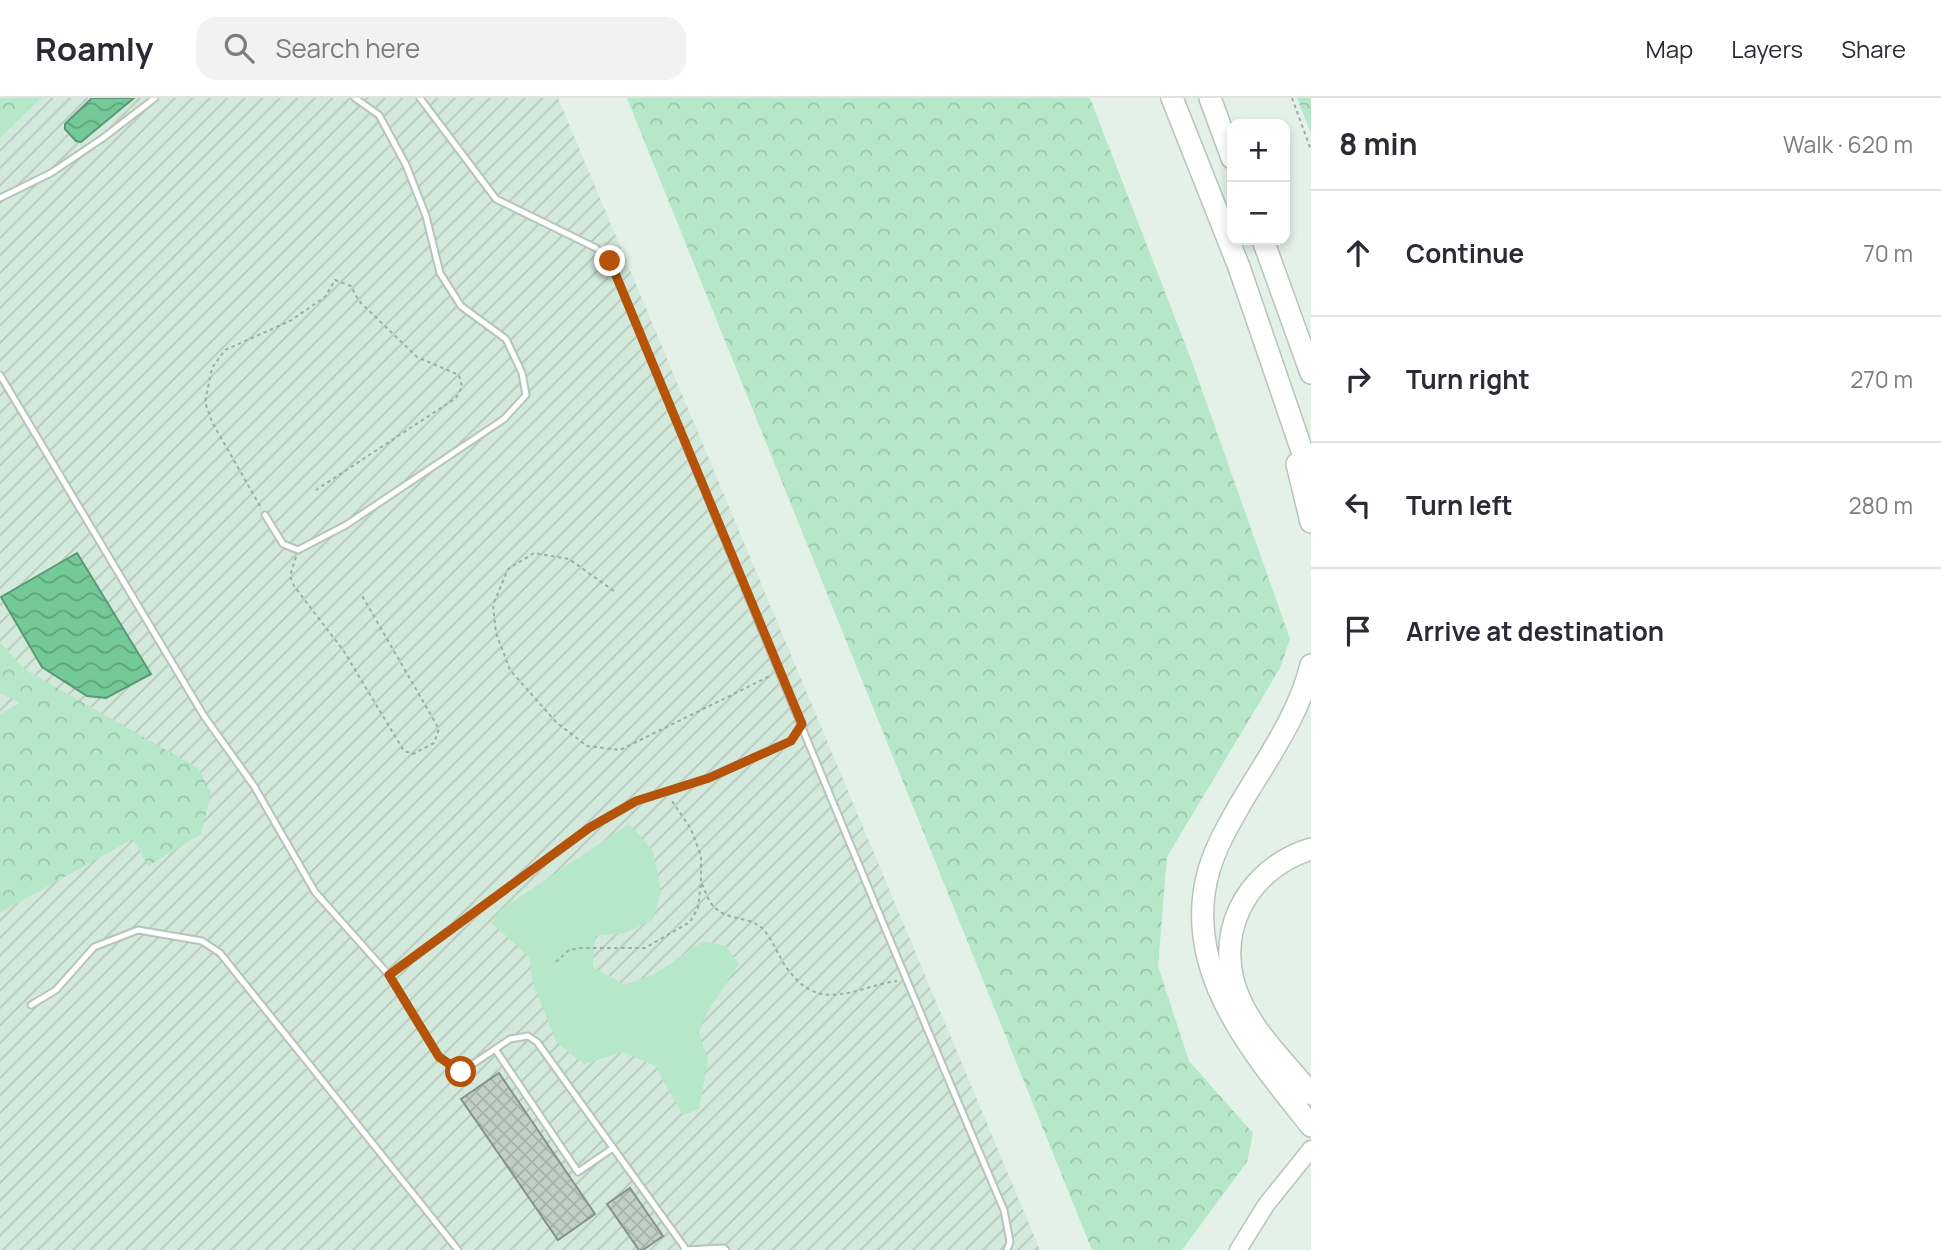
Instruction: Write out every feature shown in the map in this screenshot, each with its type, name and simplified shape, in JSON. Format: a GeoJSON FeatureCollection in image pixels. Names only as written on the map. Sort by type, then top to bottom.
{"type":"FeatureCollection","features":[{"type":"Feature","properties":{"kind":"highway"},"geometry":{"type":"LineString","coordinates":[[1172,98],[1239,267],[1311,477]]}},
{"type":"Feature","properties":{"kind":"highway"},"geometry":{"type":"LineString","coordinates":[[1210,98],[1227,144]]}},
{"type":"Feature","properties":{"kind":"highway"},"geometry":{"type":"LineString","coordinates":[[1265,245],[1311,373]]}},
{"type":"Feature","properties":{"kind":"highway"},"geometry":{"type":"LineString","coordinates":[[1271,260],[1297,302],[1311,334]]}},
{"type":"Feature","properties":{"kind":"highway"},"geometry":{"type":"LineString","coordinates":[[1272,360],[1276,398],[1311,522]]}},
{"type":"Feature","properties":{"kind":"highway"},"geometry":{"type":"LineString","coordinates":[[1311,665],[1292,713],[1221,841],[1207,879],[1203,918],[1205,945],[1212,971],[1231,1017],[1248,1046],[1311,1126]]}},
{"type":"Feature","properties":{"kind":"highway"},"geometry":{"type":"LineString","coordinates":[[1311,849],[1280,863],[1256,882],[1235,921],[1229,953],[1234,985],[1243,1007],[1311,1094]]}},
{"type":"Feature","properties":{"kind":"main road"},"geometry":{"type":"LineString","coordinates":[[1238,1250],[1266,1205],[1311,1149]]}},
{"type":"Feature","properties":{"kind":"lane"},"geometry":{"type":"LineString","coordinates":[[0,198],[51,173],[155,98]]}},
{"type":"Feature","properties":{"kind":"lane"},"geometry":{"type":"LineString","coordinates":[[265,515],[282,544],[298,550],[346,525],[504,419],[526,395],[522,373],[506,339],[461,306],[440,272],[426,216],[407,165],[379,115],[355,98]]}},
{"type":"Feature","properties":{"kind":"lane"},"geometry":{"type":"LineString","coordinates":[[420,98],[496,199],[596,248],[610,261],[905,980],[1004,1210],[1010,1242],[1007,1250]]}},
{"type":"Feature","properties":{"kind":"lane"},"geometry":{"type":"LineString","coordinates":[[0,375],[204,716],[254,786],[315,892],[389,975],[439,1057],[461,1072],[510,1039],[528,1036],[537,1042],[684,1249],[726,1250]]}},
{"type":"Feature","properties":{"kind":"lane"},"geometry":{"type":"LineString","coordinates":[[389,975],[589,828],[636,801],[709,778],[791,741],[802,724]]}},
{"type":"Feature","properties":{"kind":"lane"},"geometry":{"type":"LineString","coordinates":[[31,1004],[57,990],[94,947],[138,930],[202,941],[219,953],[458,1250]]}},
{"type":"Feature","properties":{"kind":"lane"},"geometry":{"type":"LineString","coordinates":[[495,1049],[578,1172],[613,1148]]}},
{"type":"Feature","properties":{"kind":"path"},"geometry":{"type":"LineString","coordinates":[[1292,98],[1311,150]]}},
{"type":"Feature","properties":{"kind":"path"},"geometry":{"type":"LineString","coordinates":[[265,515],[212,422],[205,402],[212,368],[225,350],[290,321],[325,297],[335,280],[351,286],[359,301],[417,356],[458,375],[462,387],[456,398],[316,490]]}},
{"type":"Feature","properties":{"kind":"path"},"geometry":{"type":"LineString","coordinates":[[298,550],[290,576],[294,586],[343,650],[404,751],[412,754],[434,743],[439,729],[361,594]]}},
{"type":"Feature","properties":{"kind":"path"},"geometry":{"type":"LineString","coordinates":[[614,591],[569,559],[534,553],[508,569],[494,605],[496,633],[510,670],[556,722],[587,746],[620,750],[780,671]]}},
{"type":"Feature","properties":{"kind":"path"},"geometry":{"type":"LineString","coordinates":[[556,962],[569,950],[581,948],[645,948],[690,922],[698,908],[701,856],[691,829],[666,791]]}},
{"type":"Feature","properties":{"kind":"path"},"geometry":{"type":"LineString","coordinates":[[701,883],[714,907],[733,918],[750,920],[764,929],[788,970],[806,989],[826,995],[845,995],[879,983],[905,980]]}},
{"type":"Feature","properties":{"kind":"shaded area"},"geometry":{"type":"Polygon","coordinates":[[[26,98],[558,98],[1040,1250],[0,1250],[0,120],[26,98]]]}},
{"type":"Feature","properties":{"kind":"green space"},"geometry":{"type":"Polygon","coordinates":[[[0,98],[41,98],[0,138],[0,98]]]}},
{"type":"Feature","properties":{"kind":"green space"},"geometry":{"type":"Polygon","coordinates":[[[627,98],[1090,98],[1192,362],[1290,639],[1280,668],[1167,857],[1158,966],[1189,1061],[1253,1133],[1247,1162],[1182,1250],[1092,1250],[627,98]]]}},
{"type":"Feature","properties":{"kind":"green space"},"geometry":{"type":"Polygon","coordinates":[[[1297,98],[1311,98],[1311,133],[1297,98]]]}},
{"type":"Feature","properties":{"kind":"green space"},"geometry":{"type":"Polygon","coordinates":[[[0,642],[24,669],[198,768],[211,793],[201,834],[148,866],[133,839],[0,913],[0,714],[20,703],[0,693],[0,642]]]}},
{"type":"Feature","properties":{"kind":"green space"},"geometry":{"type":"Polygon","coordinates":[[[629,824],[653,851],[661,892],[653,919],[625,933],[595,936],[593,967],[624,985],[655,974],[703,941],[726,946],[739,964],[708,1011],[699,1032],[708,1060],[699,1109],[683,1115],[655,1066],[623,1052],[584,1064],[557,1043],[533,984],[529,957],[492,923],[500,910],[629,824]]]}},
{"type":"Feature","properties":{"kind":"water"},"geometry":{"type":"Polygon","coordinates":[[[92,98],[134,98],[81,142],[76,141],[65,129],[65,124],[92,98]]]}},
{"type":"Feature","properties":{"kind":"water"},"geometry":{"type":"Polygon","coordinates":[[[77,553],[151,674],[106,698],[87,696],[42,667],[1,597],[77,553]]]}},
{"type":"Feature","properties":{"kind":"building"},"geometry":{"type":"Polygon","coordinates":[[[499,1073],[595,1214],[558,1240],[461,1099],[499,1073]]]}},
{"type":"Feature","properties":{"kind":"building"},"geometry":{"type":"Polygon","coordinates":[[[630,1188],[663,1236],[643,1250],[639,1250],[607,1204],[630,1188]]]}},
{"type":"Feature","properties":{"kind":"route"},"geometry":{"type":"LineString","coordinates":[[461,1072],[439,1057],[389,975],[589,828],[636,801],[709,778],[791,741],[802,724],[610,261]]}}]}
